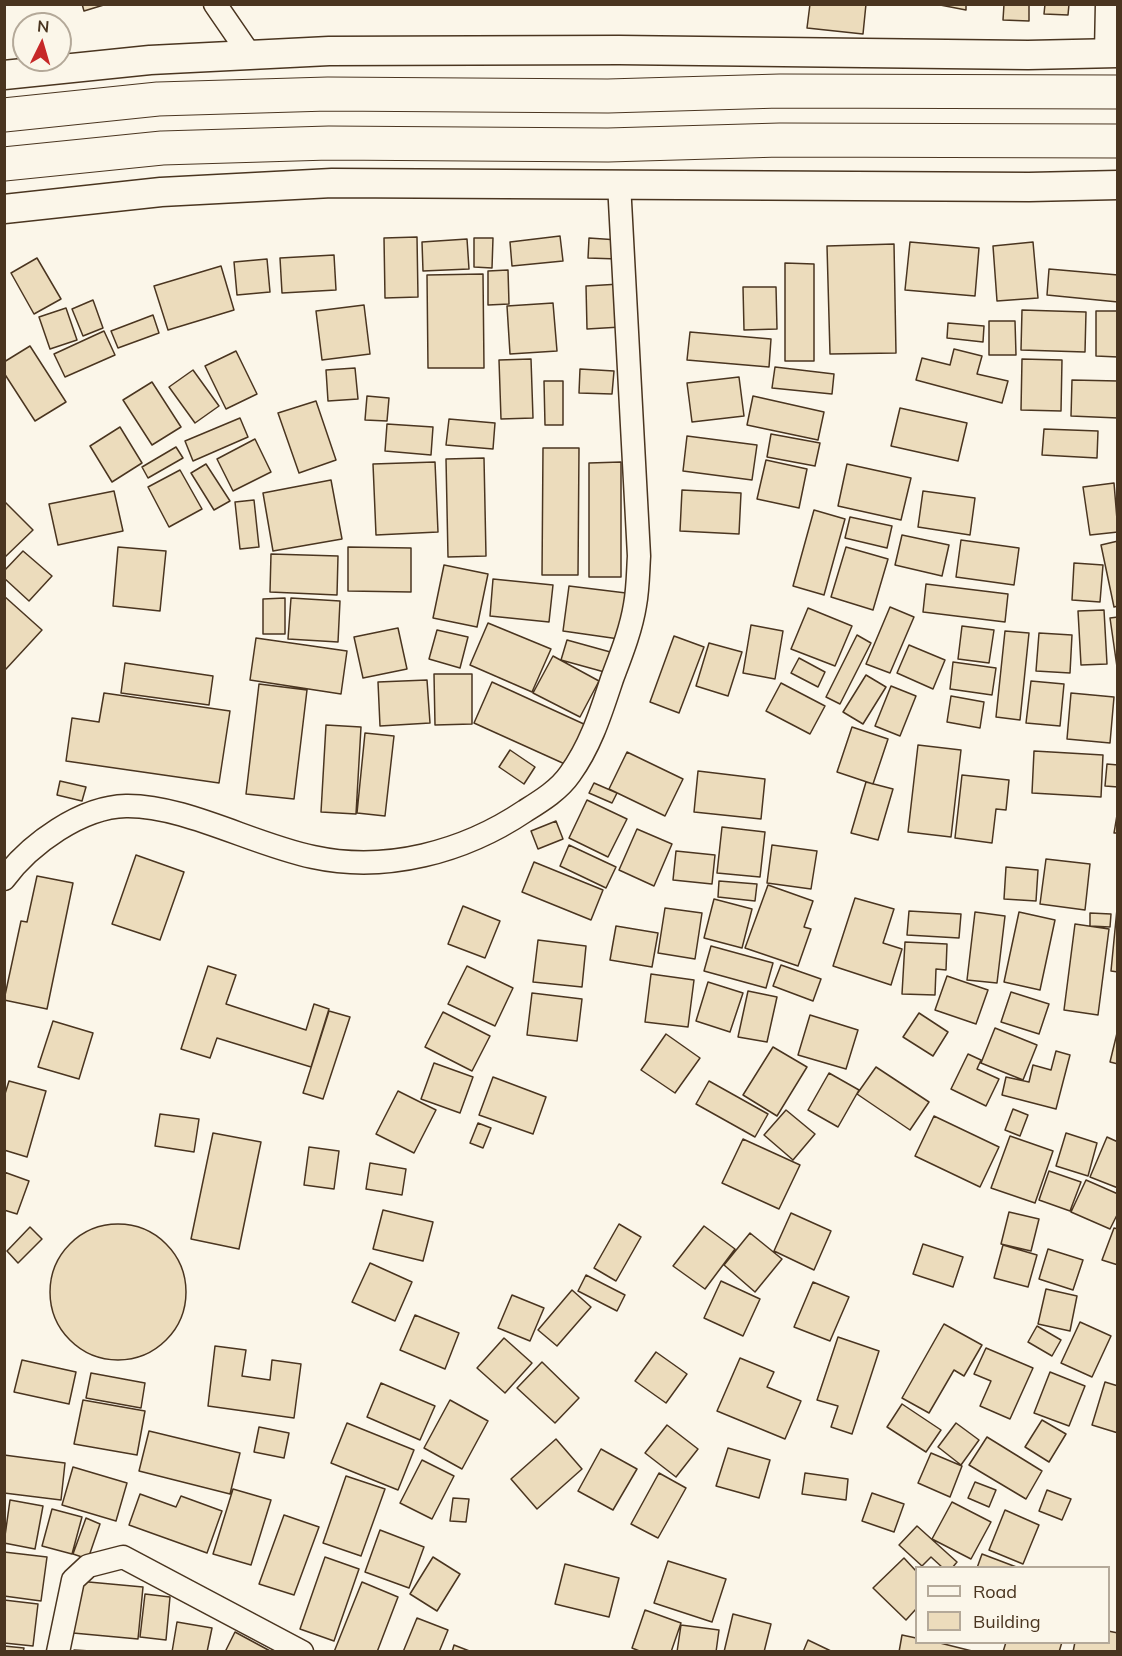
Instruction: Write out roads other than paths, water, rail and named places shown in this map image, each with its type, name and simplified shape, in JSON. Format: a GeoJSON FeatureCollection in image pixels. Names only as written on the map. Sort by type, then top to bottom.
{"type":"FeatureCollection","features":[{"type":"Feature","properties":{"kind":"highway"},"geometry":{"type":"LineString","coordinates":[[4,115],[158,99],[328,94],[608,96],[780,91],[1118,92]]}},
{"type":"Feature","properties":{"kind":"highway"},"geometry":{"type":"LineString","coordinates":[[4,164],[162,148],[329,143],[608,145],[780,140],[1118,141]]}},
{"type":"Feature","properties":{"kind":"street"},"geometry":{"type":"LineString","coordinates":[[215,4],[250,55]]}},
{"type":"Feature","properties":{"kind":"street"},"geometry":{"type":"LineString","coordinates":[[4,75],[150,60],[329,51],[1112,53],[1107,4]]}},
{"type":"Feature","properties":{"kind":"street"},"geometry":{"type":"LineString","coordinates":[[4,209],[161,192],[332,183],[619,183],[1029,188],[1118,185]]}},
{"type":"Feature","properties":{"kind":"street"},"geometry":{"type":"LineString","coordinates":[[4,879],[25,854],[69,825],[97,811],[123,806],[144,806],[183,816],[256,842],[315,858],[371,862],[417,857],[473,841],[546,798],[569,776],[590,742],[636,605],[639,556],[619,183]]}},
{"type":"Feature","properties":{"kind":"street"},"geometry":{"type":"LineString","coordinates":[[58,1652],[74,1580],[88,1566],[123,1557],[302,1652]]}}]}
